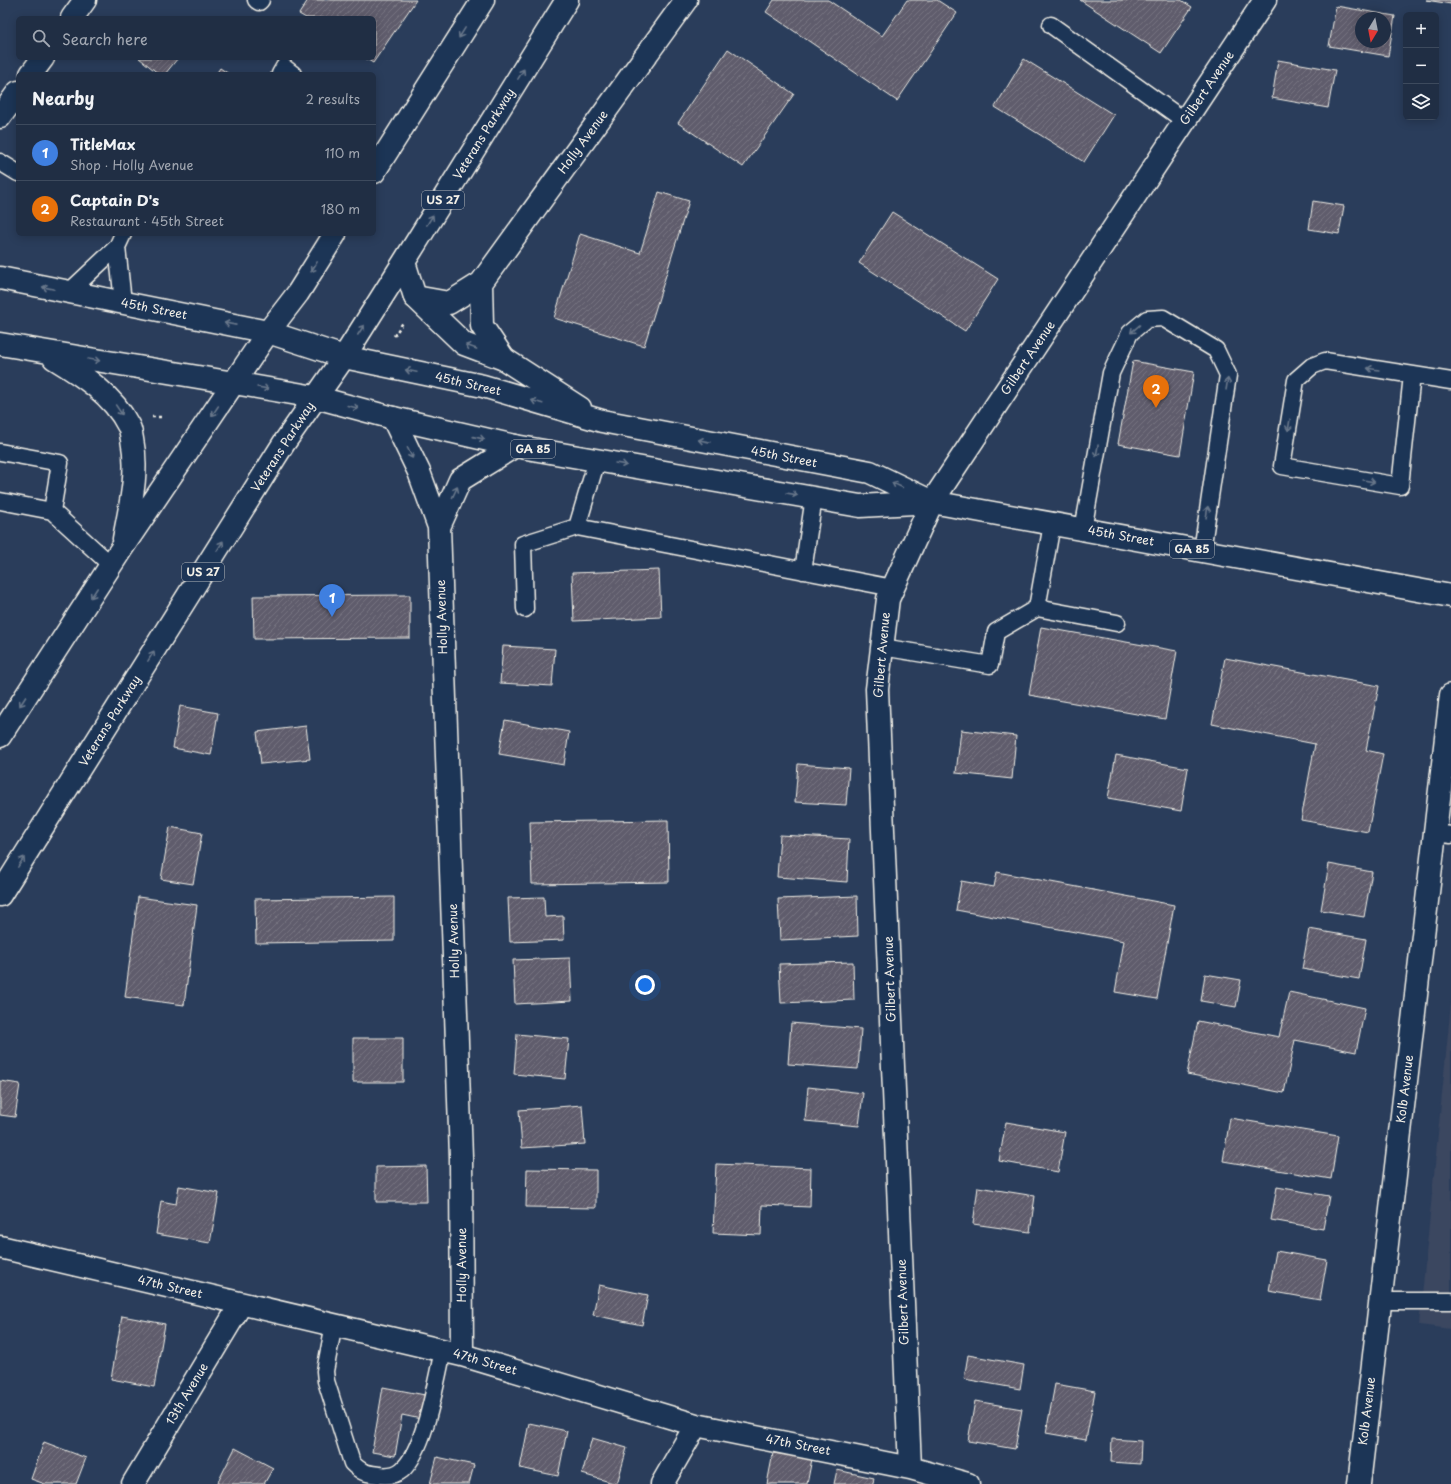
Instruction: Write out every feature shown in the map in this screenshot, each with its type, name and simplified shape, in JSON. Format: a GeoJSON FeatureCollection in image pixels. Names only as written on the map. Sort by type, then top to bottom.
{"type":"FeatureCollection","features":[{"type":"Feature","properties":{"kind":"street"},"geometry":{"type":"LineString","coordinates":[[74,16],[86,0]]}},
{"type":"Feature","properties":{"kind":"street"},"geometry":{"type":"LineString","coordinates":[[376,166],[382,147],[483,0]]}},
{"type":"Feature","properties":{"kind":"street","name":"Veterans Parkway"},"geometry":{"type":"LineString","coordinates":[[0,895],[276,456],[344,357],[567,0]]}},
{"type":"Feature","properties":{"kind":"street","name":"Holly Avenue"},"geometry":{"type":"LineString","coordinates":[[415,297],[449,303],[481,283],[686,0]]}},
{"type":"Feature","properties":{"kind":"street","name":"Gilbert Avenue"},"geometry":{"type":"LineString","coordinates":[[910,1468],[877,689],[888,599],[932,502],[1265,0]]}},
{"type":"Feature","properties":{"kind":"street"},"geometry":{"type":"LineString","coordinates":[[33,72],[42,60]]}},
{"type":"Feature","properties":{"kind":"street"},"geometry":{"type":"LineString","coordinates":[[0,117],[16,95]]}},
{"type":"Feature","properties":{"kind":"street"},"geometry":{"type":"LineString","coordinates":[[0,736],[117,557],[268,332],[298,293],[334,236]]}},
{"type":"Feature","properties":{"kind":"street"},"geometry":{"type":"LineString","coordinates":[[404,262],[415,297],[464,344],[504,359],[602,421]]}},
{"type":"Feature","properties":{"kind":"street","name":"45th Street"},"geometry":{"type":"LineString","coordinates":[[0,278],[268,332],[344,357],[482,386],[602,421],[870,472],[932,502]]}},
{"type":"Feature","properties":{"kind":"street"},"geometry":{"type":"LineString","coordinates":[[481,283],[482,326],[504,359]]}},
{"type":"Feature","properties":{"kind":"street","name":"45th Street"},"geometry":{"type":"LineString","coordinates":[[0,344],[315,398],[393,418],[515,446],[860,506],[932,502],[1451,596]]}},
{"type":"Feature","properties":{"kind":"street"},"geometry":{"type":"LineString","coordinates":[[45,352],[80,374],[114,404],[129,426],[135,455],[133,489],[117,557]]}},
{"type":"Feature","properties":{"kind":"street","name":"Holly Avenue"},"geometry":{"type":"LineString","coordinates":[[393,418],[419,472],[439,527],[461,1157],[452,1352]]}},
{"type":"Feature","properties":{"kind":"street","name":"Holly Avenue"},"geometry":{"type":"LineString","coordinates":[[439,527],[460,480],[515,446]]}},
{"type":"Feature","properties":{"kind":"street","name":"Kolb Avenue"},"geometry":{"type":"LineString","coordinates":[[1359,1484],[1380,1301],[1443,834],[1451,695]]}},
{"type":"Feature","properties":{"kind":"street","name":"47th Street"},"geometry":{"type":"LineString","coordinates":[[0,1247],[452,1352],[696,1425],[910,1468],[968,1484]]}},
{"type":"Feature","properties":{"kind":"street","name":"13th Avenue"},"geometry":{"type":"LineString","coordinates":[[133,1484],[241,1304]]}},
{"type":"Feature","properties":{"kind":"street"},"geometry":{"type":"LineString","coordinates":[[662,1484],[696,1425]]}},
{"type":"Feature","properties":{"kind":"lane"},"geometry":{"type":"LineString","coordinates":[[256,0],[259,2],[261,0]]}},
{"type":"Feature","properties":{"kind":"lane"},"geometry":{"type":"LineString","coordinates":[[1051,25],[1185,121]]}},
{"type":"Feature","properties":{"kind":"lane"},"geometry":{"type":"LineString","coordinates":[[281,72],[284,67],[290,72]]}},
{"type":"Feature","properties":{"kind":"lane"},"geometry":{"type":"LineString","coordinates":[[0,162],[16,172]]}},
{"type":"Feature","properties":{"kind":"lane"},"geometry":{"type":"LineString","coordinates":[[69,292],[119,238]]}},
{"type":"Feature","properties":{"kind":"lane"},"geometry":{"type":"LineString","coordinates":[[119,238],[123,302]]}},
{"type":"Feature","properties":{"kind":"lane"},"geometry":{"type":"LineString","coordinates":[[1083,530],[1111,373],[1130,333],[1147,319],[1163,318],[1216,350],[1228,375],[1202,551]]}},
{"type":"Feature","properties":{"kind":"lane"},"geometry":{"type":"LineString","coordinates":[[1412,375],[1400,486],[1282,466],[1296,380],[1312,366],[1325,361],[1451,381]]}},
{"type":"Feature","properties":{"kind":"lane"},"geometry":{"type":"LineString","coordinates":[[0,452],[60,463],[52,511]]}},
{"type":"Feature","properties":{"kind":"lane"},"geometry":{"type":"LineString","coordinates":[[577,527],[597,460]]}},
{"type":"Feature","properties":{"kind":"lane"},"geometry":{"type":"LineString","coordinates":[[803,571],[814,497]]}},
{"type":"Feature","properties":{"kind":"lane"},"geometry":{"type":"LineString","coordinates":[[0,500],[52,511],[117,557]]}},
{"type":"Feature","properties":{"kind":"lane"},"geometry":{"type":"LineString","coordinates":[[1037,608],[1052,524]]}},
{"type":"Feature","properties":{"kind":"lane"},"geometry":{"type":"LineString","coordinates":[[525,609],[523,544],[577,527],[893,588]]}},
{"type":"Feature","properties":{"kind":"lane"},"geometry":{"type":"LineString","coordinates":[[882,647],[990,665],[996,632],[1037,608],[1116,623]]}},
{"type":"Feature","properties":{"kind":"lane"},"geometry":{"type":"LineString","coordinates":[[1380,1301],[1451,1302]]}},
{"type":"Feature","properties":{"kind":"lane"},"geometry":{"type":"LineString","coordinates":[[334,1324],[325,1371],[326,1380],[352,1463],[360,1471],[387,1476],[401,1471],[409,1463],[424,1432],[452,1352]]}},
{"type":"Feature","properties":{"kind":"shaded area"},"geometry":{"type":"Polygon","coordinates":[[[1451,1003],[1451,1329],[1419,1325],[1451,1003]]]}},
{"type":"Feature","properties":{"kind":"building"},"geometry":{"type":"Polygon","coordinates":[[[308,0],[416,0],[376,59],[376,16],[302,16],[299,14],[308,0]]]}},
{"type":"Feature","properties":{"kind":"building"},"geometry":{"type":"Polygon","coordinates":[[[774,0],[828,0],[882,36],[907,0],[937,0],[957,13],[897,101],[766,12],[774,0]]]}},
{"type":"Feature","properties":{"kind":"building"},"geometry":{"type":"Polygon","coordinates":[[[1080,0],[1181,0],[1192,7],[1161,53],[1080,0]]]}},
{"type":"Feature","properties":{"kind":"building"},"geometry":{"type":"Polygon","coordinates":[[[1426,0],[1451,0],[1451,4],[1426,0]]]}},
{"type":"Feature","properties":{"kind":"building"},"geometry":{"type":"Polygon","coordinates":[[[1336,6],[1371,12],[1355,12],[1355,48],[1389,48],[1388,56],[1329,46],[1336,6]]]}},
{"type":"Feature","properties":{"kind":"building"},"geometry":{"type":"Polygon","coordinates":[[[1391,15],[1395,16],[1391,39],[1391,15]]]}},
{"type":"Feature","properties":{"kind":"building"},"geometry":{"type":"Polygon","coordinates":[[[728,49],[794,94],[743,167],[678,123],[728,49]]]}},
{"type":"Feature","properties":{"kind":"building"},"geometry":{"type":"Polygon","coordinates":[[[1024,59],[1114,115],[1084,162],[995,107],[1024,59]]]}},
{"type":"Feature","properties":{"kind":"building"},"geometry":{"type":"Polygon","coordinates":[[[142,60],[176,60],[167,72],[156,72],[142,60]]]}},
{"type":"Feature","properties":{"kind":"building"},"geometry":{"type":"Polygon","coordinates":[[[368,60],[375,60],[373,63],[368,60]]]}},
{"type":"Feature","properties":{"kind":"building"},"geometry":{"type":"Polygon","coordinates":[[[1278,60],[1335,70],[1328,108],[1272,98],[1278,60]]]}},
{"type":"Feature","properties":{"kind":"building"},"geometry":{"type":"Polygon","coordinates":[[[220,68],[226,72],[217,72],[220,68]]]}},
{"type":"Feature","properties":{"kind":"building"},"geometry":{"type":"Polygon","coordinates":[[[659,192],[689,201],[644,346],[554,318],[580,234],[640,253],[659,192]]]}},
{"type":"Feature","properties":{"kind":"building"},"geometry":{"type":"Polygon","coordinates":[[[1313,201],[1344,206],[1339,234],[1309,229],[1313,201]]]}},
{"type":"Feature","properties":{"kind":"building"},"geometry":{"type":"Polygon","coordinates":[[[892,212],[998,279],[965,331],[859,263],[892,212]]]}},
{"type":"Feature","properties":{"kind":"building"},"geometry":{"type":"Polygon","coordinates":[[[1133,361],[1194,372],[1180,455],[1118,444],[1133,361]]]}},
{"type":"Feature","properties":{"kind":"building"},"geometry":{"type":"Polygon","coordinates":[[[659,570],[661,617],[574,621],[572,573],[659,570]]]}},
{"type":"Feature","properties":{"kind":"building"},"geometry":{"type":"Polygon","coordinates":[[[410,595],[410,638],[254,639],[253,596],[410,595]]]}},
{"type":"Feature","properties":{"kind":"building"},"geometry":{"type":"Polygon","coordinates":[[[1041,627],[1177,651],[1165,719],[1029,695],[1041,627]]]}},
{"type":"Feature","properties":{"kind":"building"},"geometry":{"type":"Polygon","coordinates":[[[503,646],[555,649],[552,686],[500,683],[503,646]]]}},
{"type":"Feature","properties":{"kind":"building"},"geometry":{"type":"Polygon","coordinates":[[[1225,658],[1379,686],[1366,750],[1383,754],[1368,832],[1301,820],[1315,744],[1212,724],[1225,658]]]}},
{"type":"Feature","properties":{"kind":"building"},"geometry":{"type":"Polygon","coordinates":[[[180,706],[218,713],[211,755],[173,748],[180,706]]]}},
{"type":"Feature","properties":{"kind":"building"},"geometry":{"type":"Polygon","coordinates":[[[505,720],[569,732],[564,765],[499,754],[505,720]]]}},
{"type":"Feature","properties":{"kind":"building"},"geometry":{"type":"Polygon","coordinates":[[[306,726],[310,759],[261,764],[257,732],[306,726]]]}},
{"type":"Feature","properties":{"kind":"building"},"geometry":{"type":"Polygon","coordinates":[[[961,730],[1016,736],[1012,779],[956,773],[961,730]]]}},
{"type":"Feature","properties":{"kind":"building"},"geometry":{"type":"Polygon","coordinates":[[[1116,755],[1188,768],[1181,811],[1108,798],[1116,755]]]}},
{"type":"Feature","properties":{"kind":"building"},"geometry":{"type":"Polygon","coordinates":[[[798,764],[849,768],[846,805],[795,802],[798,764]]]}},
{"type":"Feature","properties":{"kind":"building"},"geometry":{"type":"Polygon","coordinates":[[[668,820],[669,882],[532,884],[530,822],[668,820]]]}},
{"type":"Feature","properties":{"kind":"building"},"geometry":{"type":"Polygon","coordinates":[[[170,827],[202,833],[193,884],[161,879],[170,827]]]}},
{"type":"Feature","properties":{"kind":"building"},"geometry":{"type":"Polygon","coordinates":[[[780,835],[849,839],[847,882],[777,877],[780,835]]]}},
{"type":"Feature","properties":{"kind":"building"},"geometry":{"type":"Polygon","coordinates":[[[1329,864],[1372,872],[1364,917],[1321,910],[1329,864]]]}},
{"type":"Feature","properties":{"kind":"building"},"geometry":{"type":"Polygon","coordinates":[[[997,872],[1174,905],[1157,999],[1115,992],[1124,941],[956,910],[961,881],[994,887],[997,872]]]}},
{"type":"Feature","properties":{"kind":"building"},"geometry":{"type":"Polygon","coordinates":[[[857,896],[858,936],[780,940],[778,899],[857,896]]]}},
{"type":"Feature","properties":{"kind":"building"},"geometry":{"type":"Polygon","coordinates":[[[138,897],[197,905],[184,1005],[125,997],[138,897]]]}},
{"type":"Feature","properties":{"kind":"building"},"geometry":{"type":"Polygon","coordinates":[[[394,897],[394,941],[256,943],[255,899],[394,897]]]}},
{"type":"Feature","properties":{"kind":"building"},"geometry":{"type":"Polygon","coordinates":[[[544,897],[545,917],[563,916],[564,940],[510,942],[508,898],[544,897]]]}},
{"type":"Feature","properties":{"kind":"building"},"geometry":{"type":"Polygon","coordinates":[[[1309,929],[1366,939],[1359,979],[1302,969],[1309,929]]]}},
{"type":"Feature","properties":{"kind":"building"},"geometry":{"type":"Polygon","coordinates":[[[570,958],[572,1001],[515,1004],[513,960],[570,958]]]}},
{"type":"Feature","properties":{"kind":"building"},"geometry":{"type":"Polygon","coordinates":[[[853,962],[854,1000],[781,1003],[779,964],[853,962]]]}},
{"type":"Feature","properties":{"kind":"building"},"geometry":{"type":"Polygon","coordinates":[[[1205,974],[1241,980],[1236,1007],[1201,1001],[1205,974]]]}},
{"type":"Feature","properties":{"kind":"building"},"geometry":{"type":"Polygon","coordinates":[[[1289,992],[1365,1008],[1356,1052],[1295,1040],[1284,1093],[1187,1074],[1198,1021],[1279,1037],[1289,992]]]}},
{"type":"Feature","properties":{"kind":"building"},"geometry":{"type":"Polygon","coordinates":[[[791,1023],[861,1029],[858,1069],[788,1064],[791,1023]]]}},
{"type":"Feature","properties":{"kind":"building"},"geometry":{"type":"Polygon","coordinates":[[[517,1034],[569,1039],[565,1079],[514,1074],[517,1034]]]}},
{"type":"Feature","properties":{"kind":"building"},"geometry":{"type":"Polygon","coordinates":[[[353,1038],[403,1038],[403,1082],[353,1082],[353,1038]]]}},
{"type":"Feature","properties":{"kind":"building"},"geometry":{"type":"Polygon","coordinates":[[[0,1081],[20,1084],[15,1117],[0,1115],[0,1081]]]}},
{"type":"Feature","properties":{"kind":"building"},"geometry":{"type":"Polygon","coordinates":[[[808,1087],[863,1093],[859,1126],[805,1121],[808,1087]]]}},
{"type":"Feature","properties":{"kind":"building"},"geometry":{"type":"Polygon","coordinates":[[[582,1105],[585,1144],[522,1148],[519,1110],[582,1105]]]}},
{"type":"Feature","properties":{"kind":"building"},"geometry":{"type":"Polygon","coordinates":[[[1230,1118],[1338,1136],[1331,1179],[1223,1161],[1230,1118]]]}},
{"type":"Feature","properties":{"kind":"building"},"geometry":{"type":"Polygon","coordinates":[[[1006,1122],[1065,1132],[1058,1172],[999,1161],[1006,1122]]]}},
{"type":"Feature","properties":{"kind":"building"},"geometry":{"type":"Polygon","coordinates":[[[716,1164],[811,1168],[810,1207],[762,1205],[761,1235],[713,1233],[716,1164]]]}},
{"type":"Feature","properties":{"kind":"building"},"geometry":{"type":"Polygon","coordinates":[[[426,1166],[427,1202],[376,1202],[376,1167],[426,1166]]]}},
{"type":"Feature","properties":{"kind":"building"},"geometry":{"type":"Polygon","coordinates":[[[527,1169],[596,1170],[596,1208],[526,1207],[527,1169]]]}},
{"type":"Feature","properties":{"kind":"building"},"geometry":{"type":"Polygon","coordinates":[[[179,1186],[219,1193],[210,1243],[156,1234],[161,1201],[176,1204],[179,1186]]]}},
{"type":"Feature","properties":{"kind":"building"},"geometry":{"type":"Polygon","coordinates":[[[978,1187],[1035,1196],[1030,1232],[973,1224],[978,1187]]]}},
{"type":"Feature","properties":{"kind":"building"},"geometry":{"type":"Polygon","coordinates":[[[1277,1187],[1329,1196],[1323,1229],[1271,1220],[1277,1187]]]}},
{"type":"Feature","properties":{"kind":"building"},"geometry":{"type":"Polygon","coordinates":[[[1276,1251],[1327,1260],[1320,1300],[1269,1291],[1276,1251]]]}},
{"type":"Feature","properties":{"kind":"building"},"geometry":{"type":"Polygon","coordinates":[[[599,1285],[648,1295],[642,1325],[593,1315],[599,1285]]]}},
{"type":"Feature","properties":{"kind":"building"},"geometry":{"type":"Polygon","coordinates":[[[122,1316],[165,1324],[154,1387],[111,1379],[122,1316]]]}},
{"type":"Feature","properties":{"kind":"building"},"geometry":{"type":"Polygon","coordinates":[[[968,1355],[1024,1365],[1020,1389],[964,1379],[968,1355]]]}},
{"type":"Feature","properties":{"kind":"building"},"geometry":{"type":"Polygon","coordinates":[[[1055,1384],[1095,1391],[1086,1440],[1046,1433],[1055,1384]]]}},
{"type":"Feature","properties":{"kind":"building"},"geometry":{"type":"Polygon","coordinates":[[[383,1387],[425,1395],[421,1419],[402,1415],[395,1456],[372,1452],[383,1387]]]}},
{"type":"Feature","properties":{"kind":"building"},"geometry":{"type":"Polygon","coordinates":[[[975,1401],[1022,1409],[1015,1449],[968,1441],[975,1401]]]}},
{"type":"Feature","properties":{"kind":"building"},"geometry":{"type":"Polygon","coordinates":[[[529,1423],[567,1431],[558,1476],[520,1468],[529,1423]]]}},
{"type":"Feature","properties":{"kind":"building"},"geometry":{"type":"Polygon","coordinates":[[[592,1438],[627,1448],[617,1484],[582,1474],[592,1438]]]}},
{"type":"Feature","properties":{"kind":"building"},"geometry":{"type":"Polygon","coordinates":[[[1112,1439],[1141,1441],[1140,1464],[1111,1462],[1112,1439]]]}},
{"type":"Feature","properties":{"kind":"building"},"geometry":{"type":"Polygon","coordinates":[[[44,1442],[86,1458],[76,1484],[45,1484],[31,1479],[44,1442]]]}},
{"type":"Feature","properties":{"kind":"building"},"geometry":{"type":"Polygon","coordinates":[[[235,1448],[273,1468],[264,1484],[217,1484],[235,1448]]]}},
{"type":"Feature","properties":{"kind":"building"},"geometry":{"type":"Polygon","coordinates":[[[773,1453],[812,1459],[807,1484],[767,1484],[773,1453]]]}},
{"type":"Feature","properties":{"kind":"building"},"geometry":{"type":"Polygon","coordinates":[[[437,1457],[474,1465],[469,1484],[430,1484],[437,1457]]]}},
{"type":"Feature","properties":{"kind":"building"},"geometry":{"type":"Polygon","coordinates":[[[837,1470],[874,1478],[873,1484],[834,1484],[837,1470]]]}},
{"type":"Feature","properties":{"kind":"place","name":"Captain D's"},"geometry":{"type":"Point","coordinates":[1156,408]}},
{"type":"Feature","properties":{"kind":"place","name":"TitleMax"},"geometry":{"type":"Point","coordinates":[332,617]}}]}
